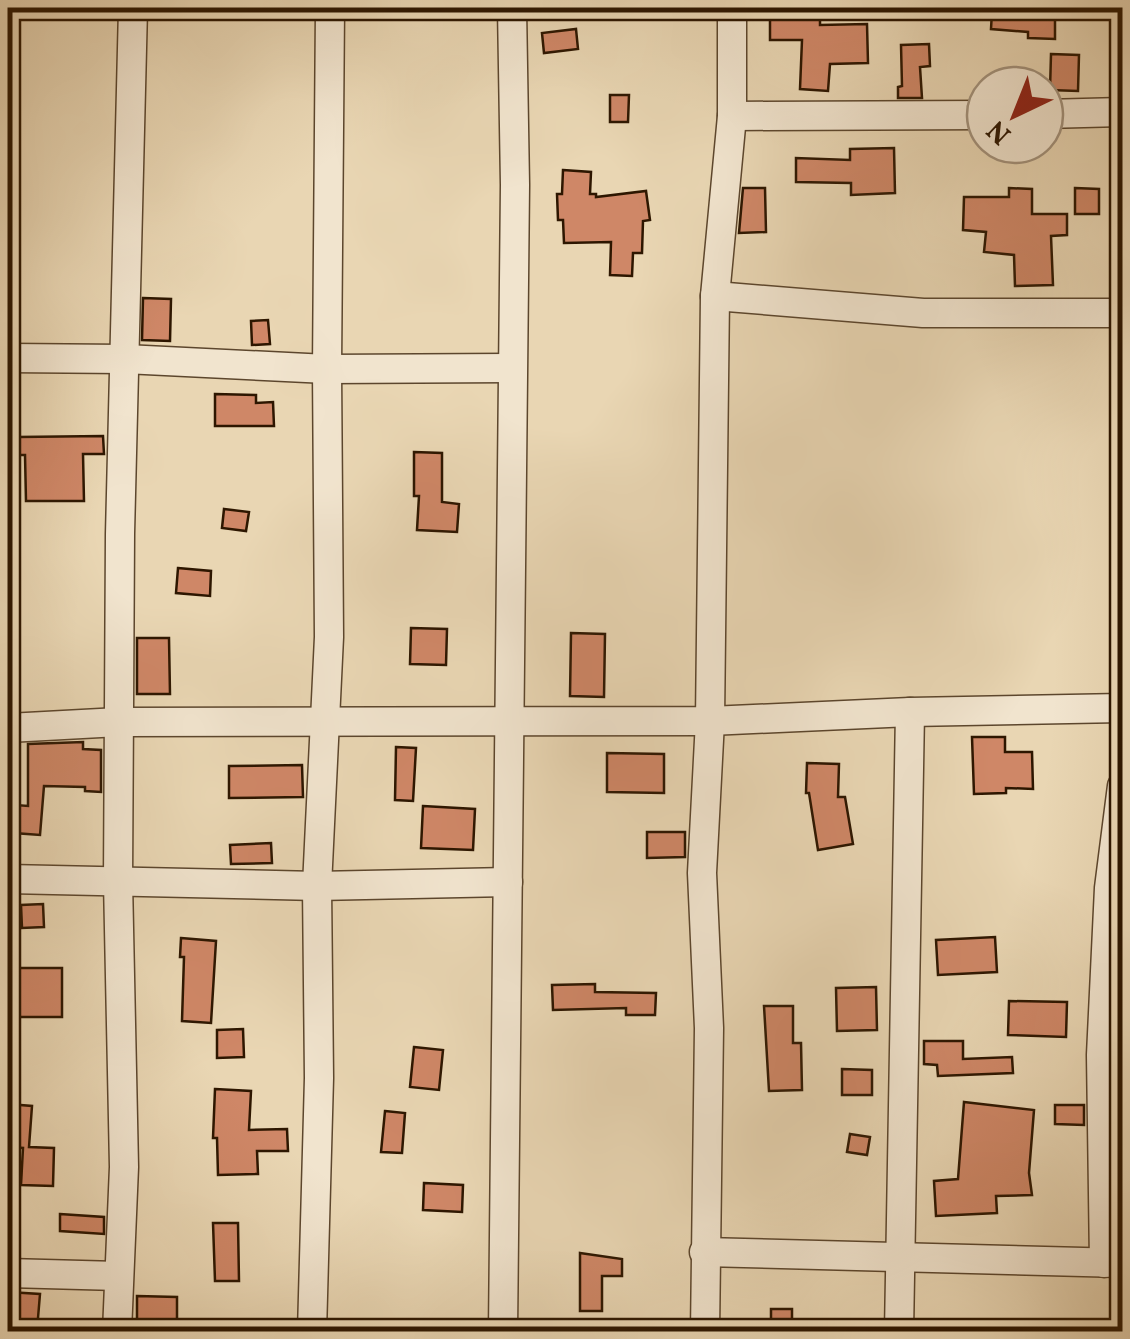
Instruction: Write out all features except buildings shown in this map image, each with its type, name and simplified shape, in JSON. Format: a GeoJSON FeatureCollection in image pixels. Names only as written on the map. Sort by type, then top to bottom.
{"type":"FeatureCollection","features":[{"type":"Feature","properties":{"kind":"street"},"geometry":{"type":"LineString","coordinates":[[116,1332],[124,1116],[118,881],[119,722],[133,8]]}},
{"type":"Feature","properties":{"kind":"street"},"geometry":{"type":"LineString","coordinates":[[312,1332],[319,1078],[317,886],[327,720],[330,8]]}},
{"type":"Feature","properties":{"kind":"street"},"geometry":{"type":"LineString","coordinates":[[503,1332],[515,185],[512,8]]}},
{"type":"Feature","properties":{"kind":"street"},"geometry":{"type":"LineString","coordinates":[[705,1332],[710,1028],[702,874],[710,721],[715,296],[732,116],[732,8]]}},
{"type":"Feature","properties":{"kind":"street"},"geometry":{"type":"LineString","coordinates":[[1065,113],[1122,112]]}},
{"type":"Feature","properties":{"kind":"street"},"geometry":{"type":"LineString","coordinates":[[732,116],[965,116]]}},
{"type":"Feature","properties":{"kind":"street"},"geometry":{"type":"LineString","coordinates":[[715,296],[923,313],[1122,313]]}},
{"type":"Feature","properties":{"kind":"street"},"geometry":{"type":"LineString","coordinates":[[8,358],[327,368],[512,368]]}},
{"type":"Feature","properties":{"kind":"street"},"geometry":{"type":"LineString","coordinates":[[8,728],[119,722],[710,721],[1122,708]]}},
{"type":"Feature","properties":{"kind":"street"},"geometry":{"type":"LineString","coordinates":[[899,1332],[910,712]]}},
{"type":"Feature","properties":{"kind":"street"},"geometry":{"type":"LineString","coordinates":[[704,1252],[1114,1263],[1101,1055],[1109,888],[1122,786]]}},
{"type":"Feature","properties":{"kind":"street"},"geometry":{"type":"LineString","coordinates":[[8,879],[317,886],[508,882]]}},
{"type":"Feature","properties":{"kind":"street"},"geometry":{"type":"LineString","coordinates":[[8,1273],[118,1276]]}}]}
